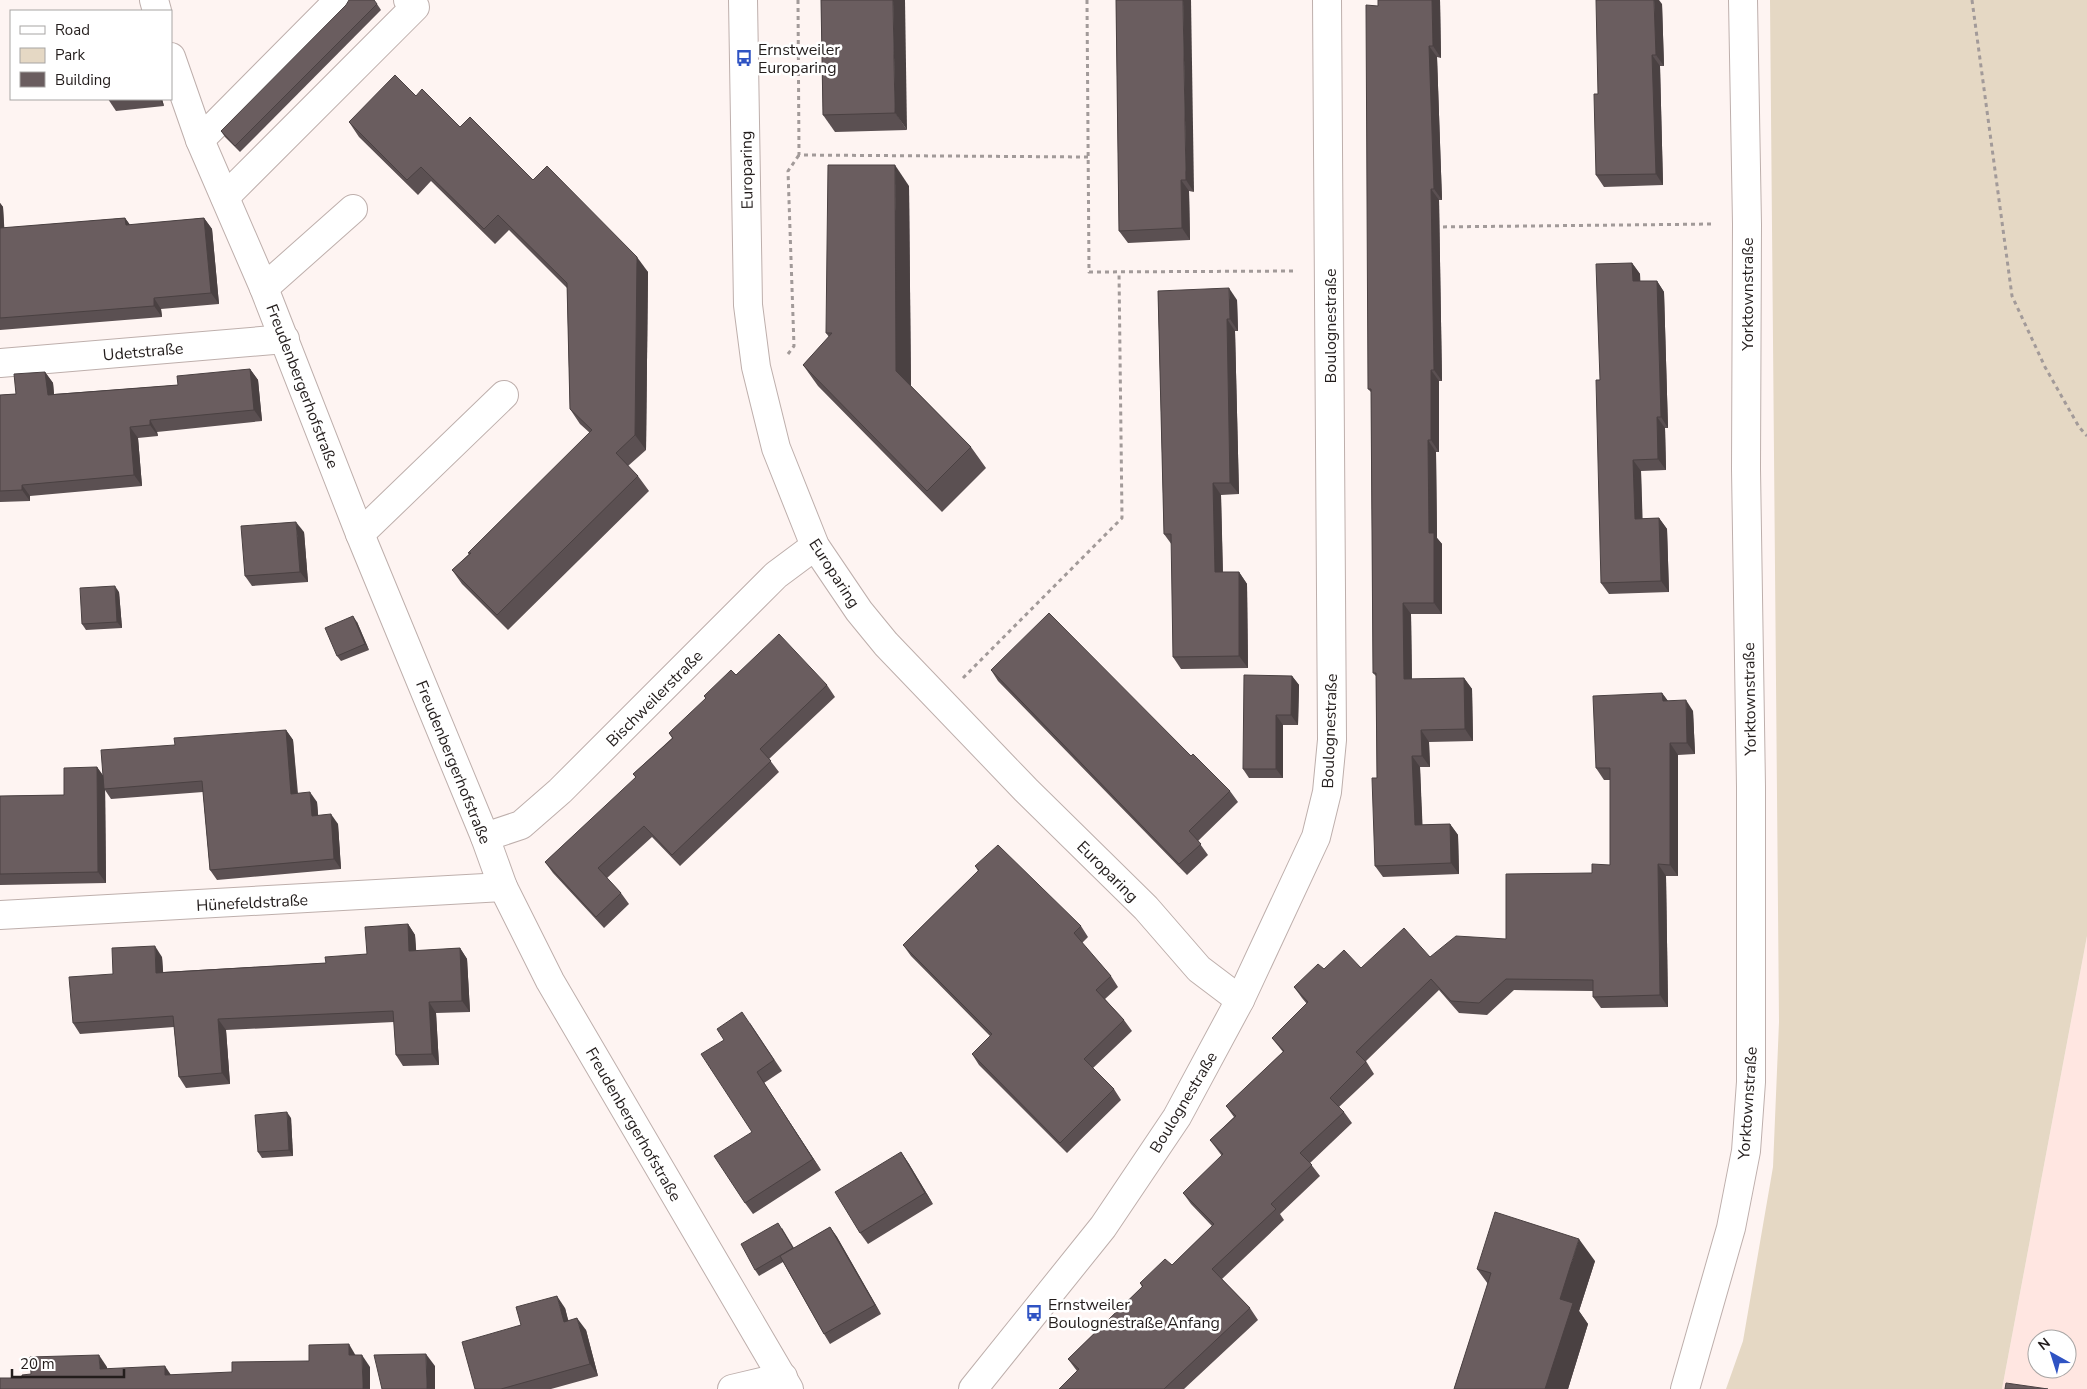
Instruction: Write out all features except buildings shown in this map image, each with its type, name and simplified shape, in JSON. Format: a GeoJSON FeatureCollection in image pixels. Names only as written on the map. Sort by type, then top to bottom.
{"type":"FeatureCollection","features":[{"type":"Feature","properties":{"kind":"street"},"geometry":{"type":"LineString","coordinates":[[200,140],[339,0]]}},
{"type":"Feature","properties":{"kind":"street"},"geometry":{"type":"LineString","coordinates":[[225,197],[415,7],[408,0]]}},
{"type":"Feature","properties":{"kind":"street","name":"Europaring"},"geometry":{"type":"LineString","coordinates":[[743,0],[748,305],[756,367],[776,448],[815,546],[859,611],[886,644],[940,702],[1146,908],[1199,969],[1240,1000]]}},
{"type":"Feature","properties":{"kind":"street","name":"Boulognestraße"},"geometry":{"type":"LineString","coordinates":[[973,1389],[1103,1227],[1177,1116],[1240,1000],[1316,837],[1327,792],[1332,740],[1328,0]]}},
{"type":"Feature","properties":{"kind":"street","name":"Yorktownstraße"},"geometry":{"type":"LineString","coordinates":[[1685,1389],[1731,1228],[1746,1150],[1751,1082],[1751,786],[1746,469],[1747,224],[1743,0]]}},
{"type":"Feature","properties":{"kind":"street","name":"Freudenbergerhofstraße"},"geometry":{"type":"LineString","coordinates":[[172,60],[185,103],[285,339],[360,534],[485,837],[503,887],[550,981],[786,1383]]}},
{"type":"Feature","properties":{"kind":"street"},"geometry":{"type":"LineString","coordinates":[[264,288],[353,209]]}},
{"type":"Feature","properties":{"kind":"street","name":"Udetstraße"},"geometry":{"type":"LineString","coordinates":[[0,363],[285,339]]}},
{"type":"Feature","properties":{"kind":"street"},"geometry":{"type":"LineString","coordinates":[[360,534],[504,395]]}},
{"type":"Feature","properties":{"kind":"street","name":"Bischweilerstraße"},"geometry":{"type":"LineString","coordinates":[[485,837],[521,825],[560,792],[776,575],[815,546]]}},
{"type":"Feature","properties":{"kind":"street","name":"Hünefeldstraße"},"geometry":{"type":"LineString","coordinates":[[0,916],[503,887]]}},
{"type":"Feature","properties":{"kind":"street"},"geometry":{"type":"LineString","coordinates":[[732,1389],[786,1383]]}},
{"type":"Feature","properties":{"kind":"path"},"geometry":{"type":"LineString","coordinates":[[786,359],[794,346],[788,171],[799,155],[798,0]]}},
{"type":"Feature","properties":{"kind":"path"},"geometry":{"type":"LineString","coordinates":[[1087,0],[1089,272],[1330,271]]}},
{"type":"Feature","properties":{"kind":"path"},"geometry":{"type":"LineString","coordinates":[[1972,0],[2012,296],[2045,367],[2079,427],[2087,436]]}},
{"type":"Feature","properties":{"kind":"path"},"geometry":{"type":"LineString","coordinates":[[799,155],[1088,157]]}},
{"type":"Feature","properties":{"kind":"path"},"geometry":{"type":"LineString","coordinates":[[1429,227],[1747,224]]}},
{"type":"Feature","properties":{"kind":"path"},"geometry":{"type":"LineString","coordinates":[[940,702],[1122,518],[1119,272]]}},
{"type":"Feature","properties":{"kind":"shaded area"},"geometry":{"type":"Polygon","coordinates":[[[2087,936],[2087,1389],[2002,1389],[2087,936]]]}},
{"type":"Feature","properties":{"kind":"green space"},"geometry":{"type":"Polygon","coordinates":[[[1770,0],[2087,0],[2087,936],[2002,1389],[1726,1389],[1743,1341],[1773,1167],[1779,1022],[1770,0]]]}},
{"type":"Feature","properties":{"kind":"place","name":"Ernstweiler Europaring"},"geometry":{"type":"Point","coordinates":[744,58]}},
{"type":"Feature","properties":{"kind":"place","name":"Ernstweiler Boulognestraße Anfang"},"geometry":{"type":"Point","coordinates":[1034,1313]}}]}
